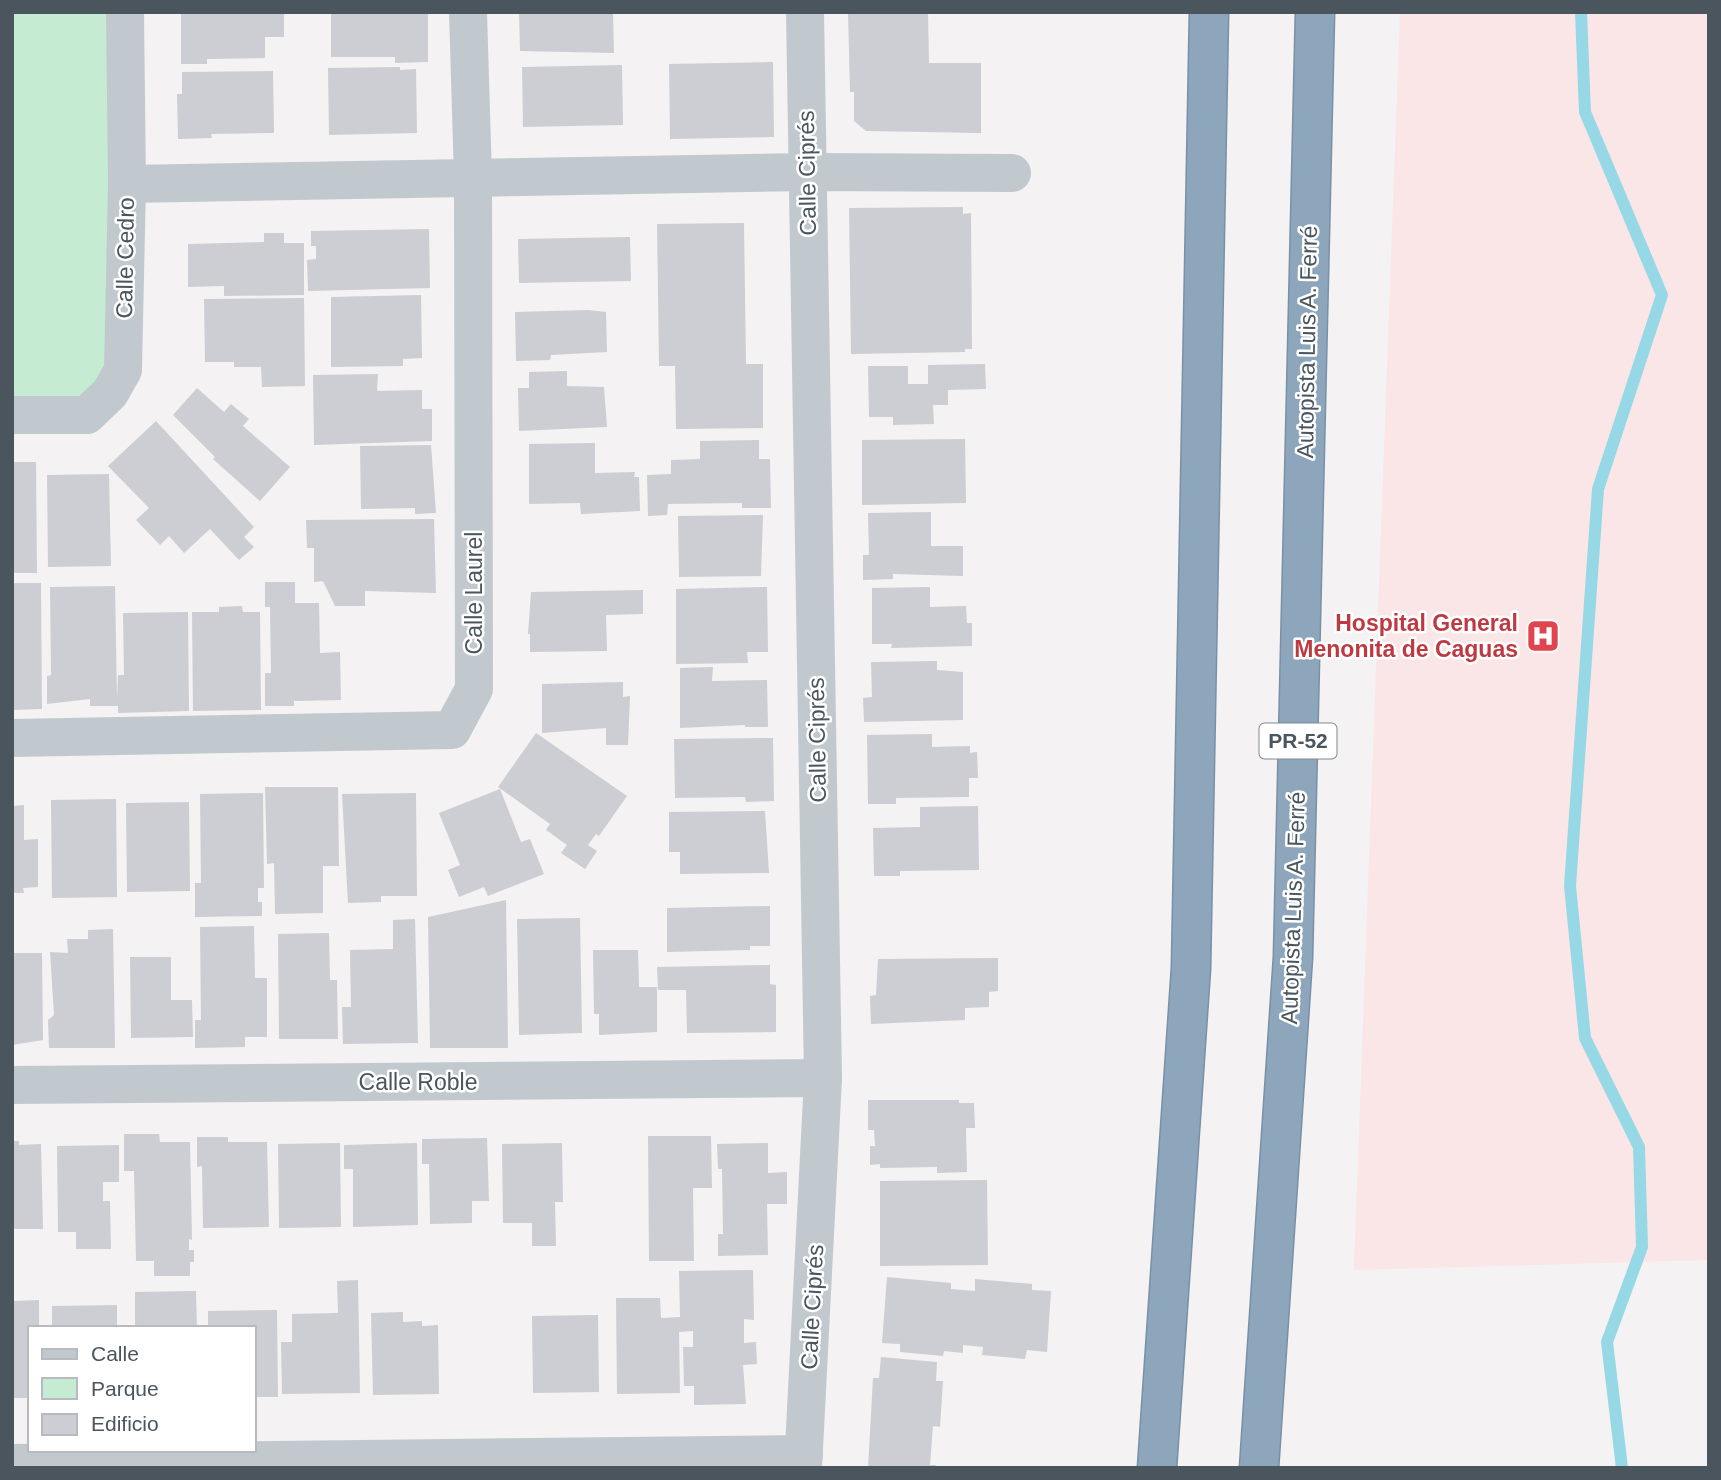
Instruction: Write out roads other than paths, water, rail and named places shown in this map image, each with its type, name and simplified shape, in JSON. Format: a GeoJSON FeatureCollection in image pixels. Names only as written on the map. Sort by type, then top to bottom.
{"type":"FeatureCollection","features":[{"type":"Feature","properties":{"kind":"highway"},"geometry":{"type":"LineString","coordinates":[[1157,1468],[1191,968],[1209,12]]}},
{"type":"Feature","properties":{"kind":"highway","name":"Autopista Luis A. Ferré"},"geometry":{"type":"LineString","coordinates":[[1259,1468],[1293,957],[1315,12]]}},
{"type":"Feature","properties":{"kind":"street","name":"Calle Cedro"},"geometry":{"type":"LineString","coordinates":[[12,415],[87,415],[110,393],[123,370],[127,184],[125,12]]}},
{"type":"Feature","properties":{"kind":"street","name":"Calle Laurel"},"geometry":{"type":"LineString","coordinates":[[12,738],[452,730],[474,689],[473,178],[468,12]]}},
{"type":"Feature","properties":{"kind":"street","name":"Calle Ciprés"},"geometry":{"type":"LineString","coordinates":[[804,1461],[823,1078],[805,12]]}},
{"type":"Feature","properties":{"kind":"street"},"geometry":{"type":"LineString","coordinates":[[127,184],[807,172],[1012,173]]}},
{"type":"Feature","properties":{"kind":"street","name":"Calle Roble"},"geometry":{"type":"LineString","coordinates":[[12,1085],[823,1078]]}},
{"type":"Feature","properties":{"kind":"street"},"geometry":{"type":"LineString","coordinates":[[12,1463],[804,1461]]}},
{"type":"Feature","properties":{"kind":"waterway"},"geometry":{"type":"LineString","coordinates":[[1581,12],[1585,112],[1662,295],[1598,489],[1570,886],[1585,1038],[1639,1147],[1642,1247],[1607,1342],[1622,1468]]}},
{"type":"Feature","properties":{"kind":"place","name":"Hospital General Menonita de Caguas"},"geometry":{"type":"Point","coordinates":[1543,636]}}]}
